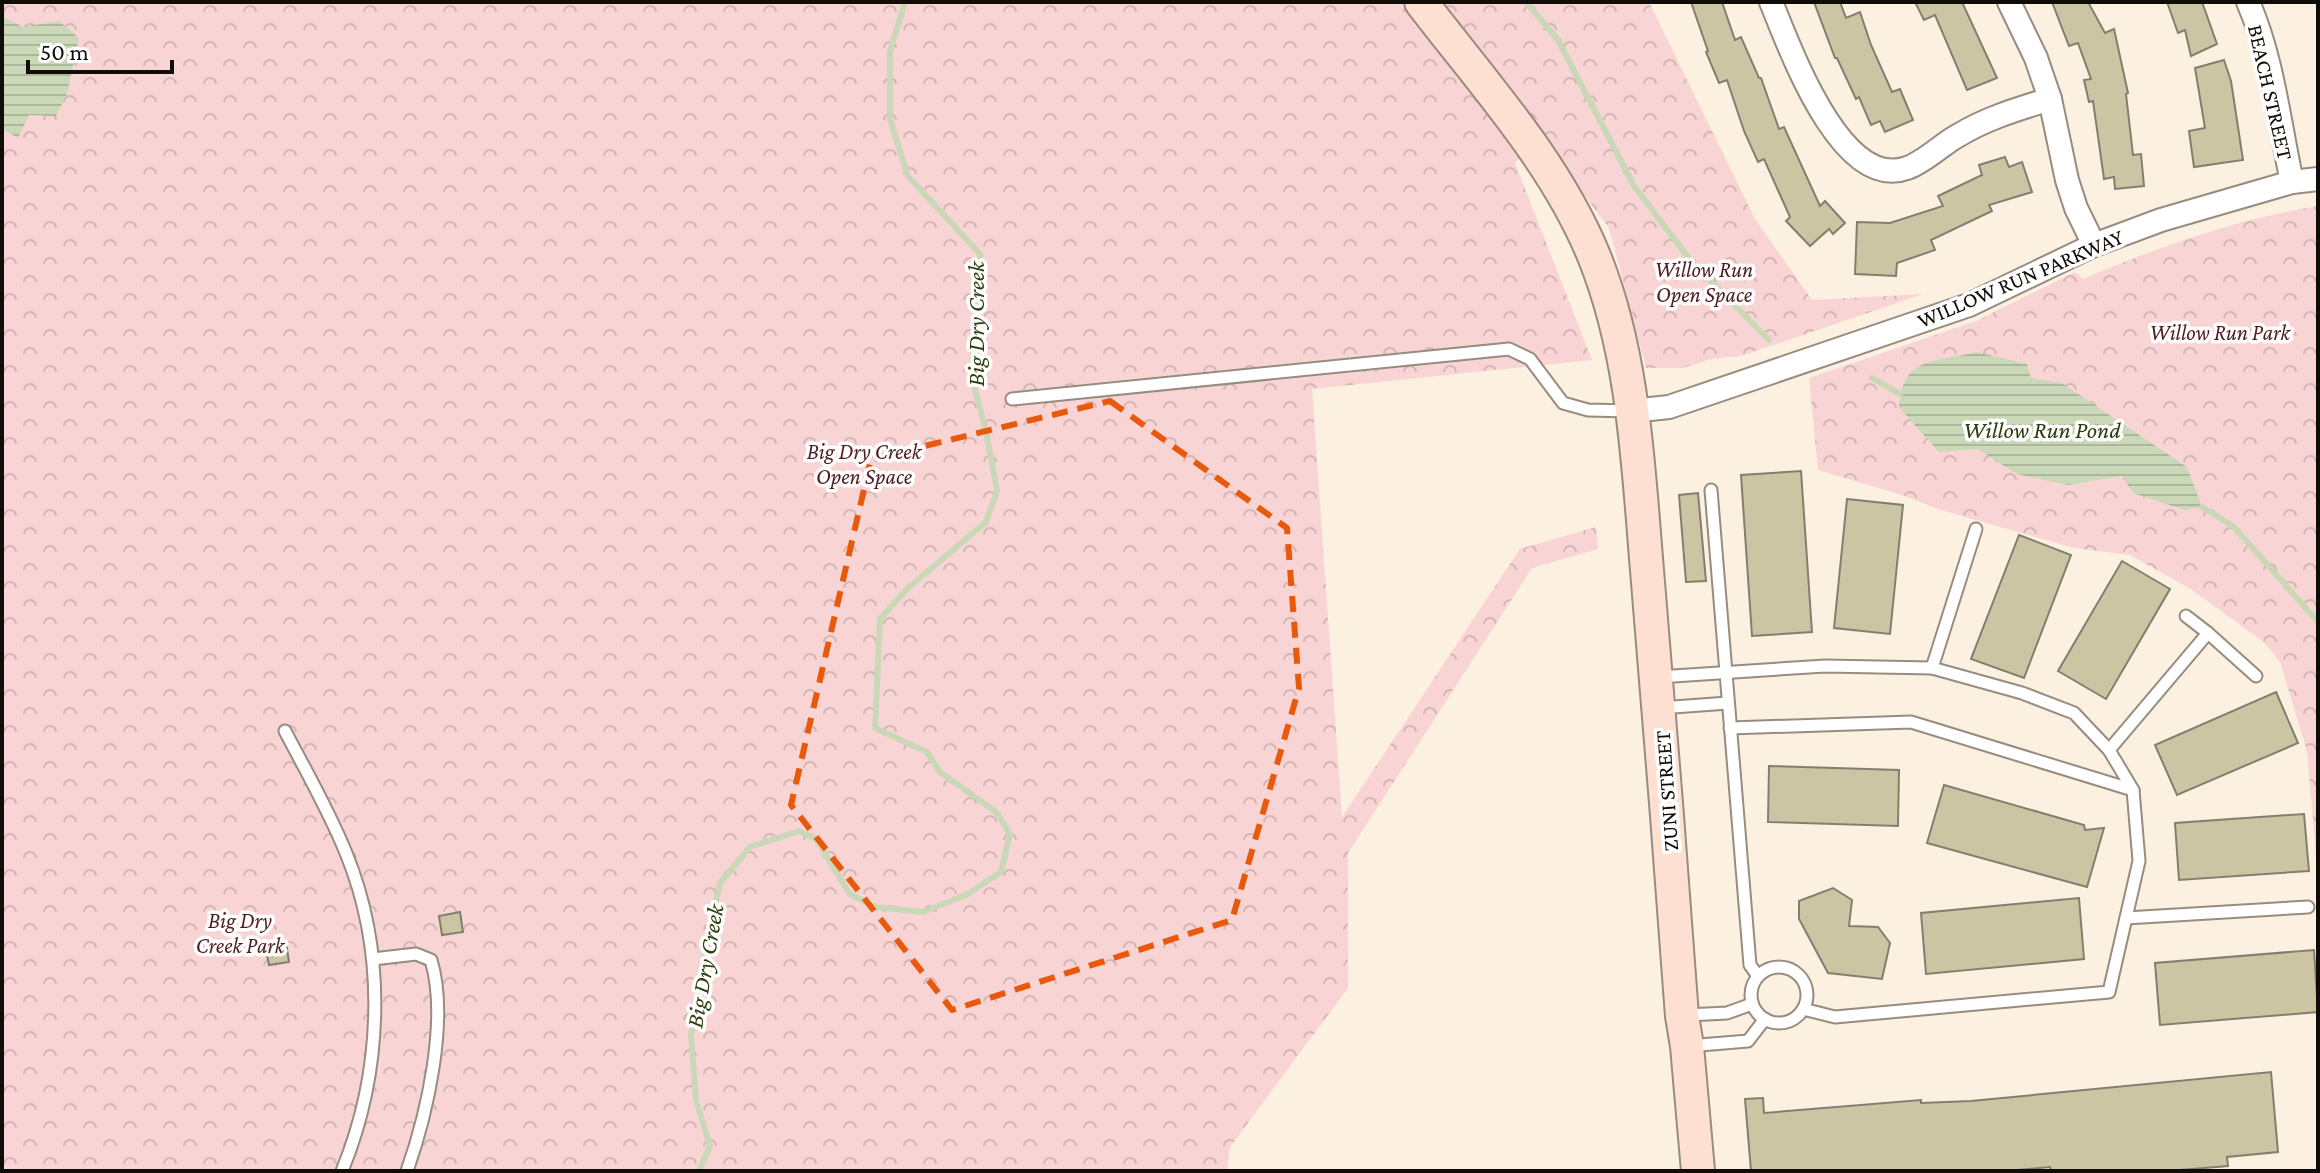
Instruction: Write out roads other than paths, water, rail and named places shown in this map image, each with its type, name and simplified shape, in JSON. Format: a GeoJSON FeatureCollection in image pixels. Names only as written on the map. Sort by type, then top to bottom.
{"type":"FeatureCollection","features":[{"type":"Feature","properties":{"kind":"main road","name":"ZUNI STREET"},"geometry":{"type":"LineString","coordinates":[[1421,2],[1550,174],[1593,255],[1619,329],[1632,411],[1698,1171]]}},
{"type":"Feature","properties":{"kind":"street"},"geometry":{"type":"LineString","coordinates":[[1771,2],[1823,114],[1846,148],[1874,168],[1908,168],[1960,134],[2001,114],[2050,99]]}},
{"type":"Feature","properties":{"kind":"street"},"geometry":{"type":"LineString","coordinates":[[2009,2],[2036,58],[2050,99],[2067,180],[2076,208],[2094,245]]}},
{"type":"Feature","properties":{"kind":"street","name":"BEACH STREET"},"geometry":{"type":"LineString","coordinates":[[2248,2],[2267,53],[2292,182]]}},
{"type":"Feature","properties":{"kind":"street","name":"WILLOW RUN PARKWAY"},"geometry":{"type":"LineString","coordinates":[[1632,411],[1669,407],[1969,305],[2094,245],[2161,220],[2292,182],[2318,179]]}},
{"type":"Feature","properties":{"kind":"lane"},"geometry":{"type":"LineString","coordinates":[[1012,399],[1509,349],[1530,359],[1563,403],[1588,410],[1632,411]]}},
{"type":"Feature","properties":{"kind":"lane"},"geometry":{"type":"LineString","coordinates":[[1711,490],[1750,965],[1758,976]]}},
{"type":"Feature","properties":{"kind":"lane"},"geometry":{"type":"LineString","coordinates":[[1932,668],[1976,529]]}},
{"type":"Feature","properties":{"kind":"lane"},"geometry":{"type":"LineString","coordinates":[[2186,616],[2256,676]]}},
{"type":"Feature","properties":{"kind":"lane"},"geometry":{"type":"LineString","coordinates":[[2109,750],[2208,633]]}},
{"type":"Feature","properties":{"kind":"lane"},"geometry":{"type":"LineString","coordinates":[[1658,692],[1726,672],[1825,666],[1932,668],[2022,693],[2074,713],[2109,750],[2133,790],[2139,861],[2109,992],[1835,1017],[1803,1009]]}},
{"type":"Feature","properties":{"kind":"lane"},"geometry":{"type":"LineString","coordinates":[[1658,692],[1728,703]]}},
{"type":"Feature","properties":{"kind":"lane"},"geometry":{"type":"LineString","coordinates":[[1730,728],[1911,722],[2133,790]]}},
{"type":"Feature","properties":{"kind":"lane"},"geometry":{"type":"LineString","coordinates":[[285,731],[346,854],[357,884],[373,959],[375,1027],[372,1060],[359,1122],[342,1171]]}},
{"type":"Feature","properties":{"kind":"lane"},"geometry":{"type":"LineString","coordinates":[[2126,918],[2308,907]]}},
{"type":"Feature","properties":{"kind":"lane"},"geometry":{"type":"LineString","coordinates":[[373,959],[416,954],[431,960],[436,977],[434,1059],[422,1122],[407,1171]]}},
{"type":"Feature","properties":{"kind":"lane"},"geometry":{"type":"LineString","coordinates":[[1775,967],[1794,971],[1806,986],[1803,1009],[1784,1023],[1765,1019],[1752,1004],[1753,985],[1758,976],[1775,967]]}},
{"type":"Feature","properties":{"kind":"lane"},"geometry":{"type":"LineString","coordinates":[[1685,1031],[1752,1004]]}},
{"type":"Feature","properties":{"kind":"lane"},"geometry":{"type":"LineString","coordinates":[[1685,1031],[1748,1041],[1765,1019]]}},
{"type":"Feature","properties":{"kind":"water"},"geometry":{"type":"Polygon","coordinates":[[[2,8],[5,18],[23,27],[59,21],[79,38],[67,94],[56,116],[29,115],[18,138],[2,129],[2,8]]]}},
{"type":"Feature","properties":{"kind":"water","name":"Willow Run Pond"},"geometry":{"type":"Polygon","coordinates":[[[1976,352],[2027,364],[2031,378],[2062,383],[2187,467],[2202,507],[2185,510],[2133,493],[2122,476],[2068,485],[2017,474],[1978,449],[1939,452],[1899,407],[1902,390],[1907,378],[1924,364],[1976,352]]]}},
{"type":"Feature","properties":{"kind":"waterway","name":"Big Dry Creek"},"geometry":{"type":"LineString","coordinates":[[699,1171],[710,1146],[696,1100],[691,1035],[720,883],[750,847],[799,831],[816,839],[850,894],[875,907],[923,912],[966,895],[1001,872],[1010,834],[996,812],[940,772],[927,752],[875,728],[880,619],[908,588],[986,522],[997,491],[971,375],[980,254],[908,176],[890,119],[890,51],[905,2]]}},
{"type":"Feature","properties":{"kind":"waterway"},"geometry":{"type":"LineString","coordinates":[[1526,2],[1558,40],[1634,186],[1691,261],[1769,340]]}},
{"type":"Feature","properties":{"kind":"waterway"},"geometry":{"type":"LineString","coordinates":[[1872,378],[1900,394]]}},
{"type":"Feature","properties":{"kind":"waterway"},"geometry":{"type":"LineString","coordinates":[[2202,507],[2234,527],[2318,622]]}},
{"type":"Feature","properties":{"kind":"park label","name":"Willow Run Open Space"},"geometry":{"type":"Point","coordinates":[1704,282]}},
{"type":"Feature","properties":{"kind":"park label","name":"Willow Run Park"},"geometry":{"type":"Point","coordinates":[2220,332]}},
{"type":"Feature","properties":{"kind":"park label","name":"Big Dry Creek Open Space"},"geometry":{"type":"Point","coordinates":[864,464]}},
{"type":"Feature","properties":{"kind":"park label","name":"Big Dry Creek Park"},"geometry":{"type":"Point","coordinates":[240,932]}}]}
